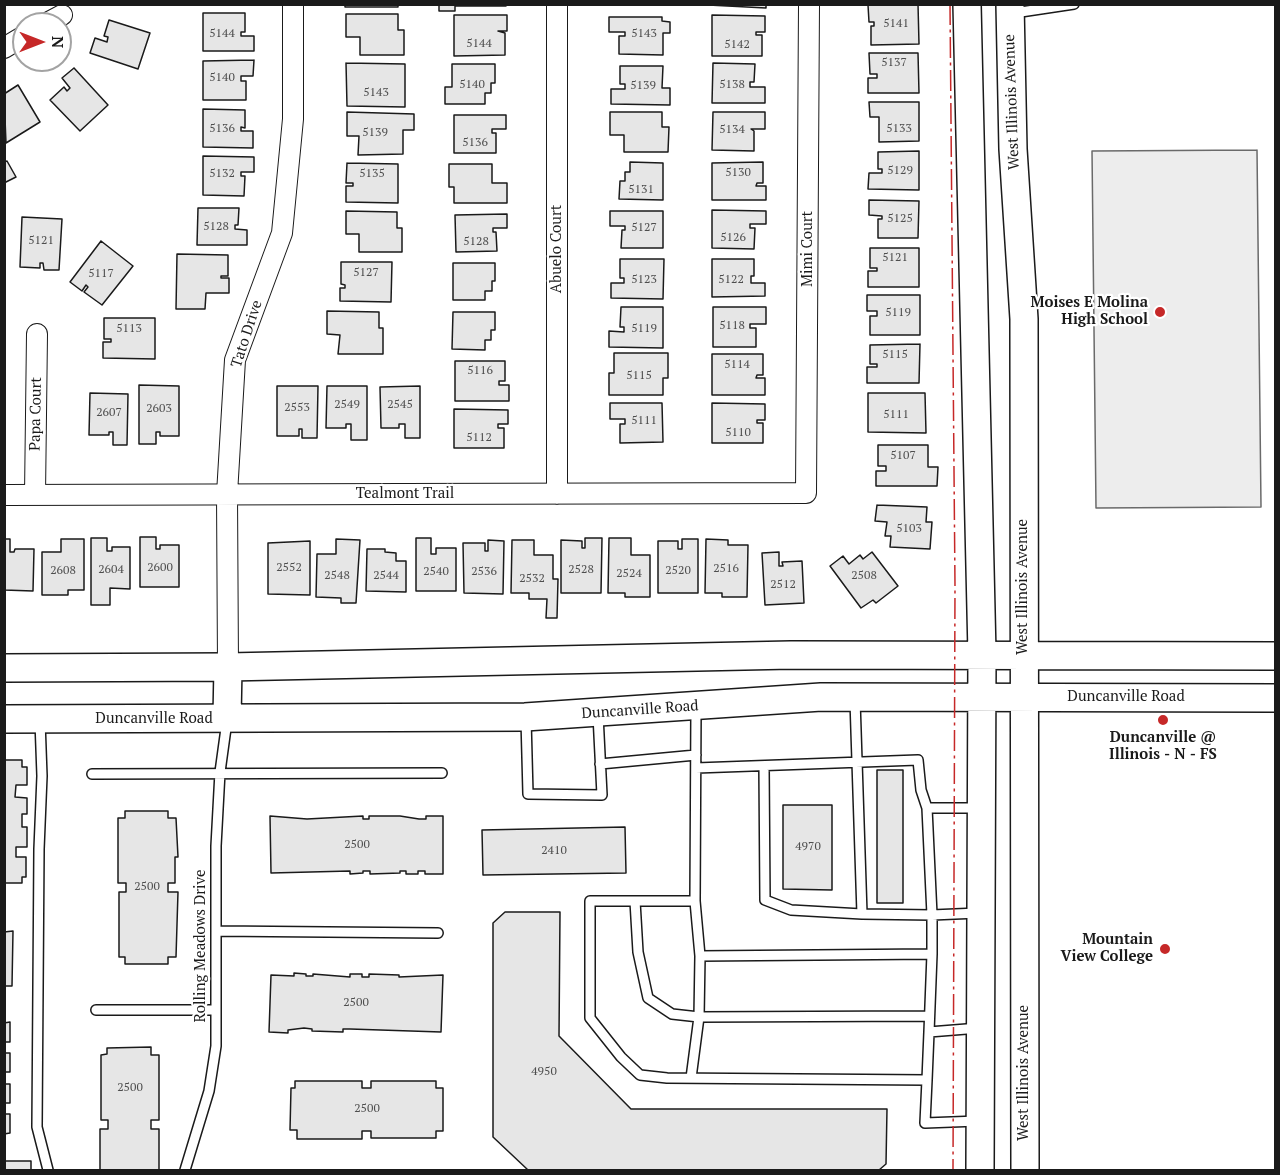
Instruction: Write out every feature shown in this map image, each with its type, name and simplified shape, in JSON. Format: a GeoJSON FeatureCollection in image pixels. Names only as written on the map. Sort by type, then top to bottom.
{"type":"FeatureCollection","features":[{"type":"Feature","properties":{"kind":"main road"},"geometry":{"type":"LineString","coordinates":[[980,1170],[982,654],[967,10],[1010,9]]}},
{"type":"Feature","properties":{"kind":"main road","name":"West Illinois Avenue"},"geometry":{"type":"LineString","coordinates":[[1010,9],[1013,149],[1024,319],[1023,1120],[1025,1170]]}},
{"type":"Feature","properties":{"kind":"main road"},"geometry":{"type":"LineString","coordinates":[[4,668],[228,667],[791,655],[1275,656]]}},
{"type":"Feature","properties":{"kind":"main road"},"geometry":{"type":"LineString","coordinates":[[227,718],[228,667]]}},
{"type":"Feature","properties":{"kind":"main road","name":"Duncanville Road"},"geometry":{"type":"LineString","coordinates":[[4,719],[525,717],[855,697],[1275,698]]}},
{"type":"Feature","properties":{"kind":"main road"},"geometry":{"type":"LineString","coordinates":[[981,1121],[1023,1120]]}},
{"type":"Feature","properties":{"kind":"street","name":"Tato Drive"},"geometry":{"type":"LineString","coordinates":[[228,667],[226,494],[235,360],[282,233],[293,119],[293,4]]}},
{"type":"Feature","properties":{"kind":"street","name":"Abuelo Court"},"geometry":{"type":"LineString","coordinates":[[557,4],[557,494]]}},
{"type":"Feature","properties":{"kind":"street","name":"Mimi Court"},"geometry":{"type":"LineString","coordinates":[[806,493],[809,4]]}},
{"type":"Feature","properties":{"kind":"street","name":"Papa Court"},"geometry":{"type":"LineString","coordinates":[[35,495],[37,334]]}},
{"type":"Feature","properties":{"kind":"street","name":"Tealmont Trail"},"geometry":{"type":"LineString","coordinates":[[4,495],[806,493]]}},
{"type":"Feature","properties":{"kind":"lane"},"geometry":{"type":"LineString","coordinates":[[1010,9],[1074,4]]}},
{"type":"Feature","properties":{"kind":"lane"},"geometry":{"type":"LineString","coordinates":[[855,697],[862,914]]}},
{"type":"Feature","properties":{"kind":"lane"},"geometry":{"type":"LineString","coordinates":[[691,1078],[699,1017],[700,956],[695,900],[696,705]]}},
{"type":"Feature","properties":{"kind":"lane"},"geometry":{"type":"LineString","coordinates":[[525,717],[528,794],[602,795],[597,713]]}},
{"type":"Feature","properties":{"kind":"lane","name":"Rolling Meadows Drive"},"geometry":{"type":"LineString","coordinates":[[185,1170],[209,1091],[216,1046],[216,846],[220,772],[227,718]]}},
{"type":"Feature","properties":{"kind":"lane"},"geometry":{"type":"LineString","coordinates":[[40,719],[42,776],[39,849],[37,1127],[48,1170]]}},
{"type":"Feature","properties":{"kind":"lane"},"geometry":{"type":"LineString","coordinates":[[600,764],[696,755]]}},
{"type":"Feature","properties":{"kind":"lane"},"geometry":{"type":"LineString","coordinates":[[696,768],[918,760],[921,790],[927,808],[932,915],[925,1123],[981,1121]]}},
{"type":"Feature","properties":{"kind":"lane"},"geometry":{"type":"LineString","coordinates":[[764,765],[765,900],[791,910],[862,914],[981,913]]}},
{"type":"Feature","properties":{"kind":"lane"},"geometry":{"type":"LineString","coordinates":[[92,774],[442,773]]}},
{"type":"Feature","properties":{"kind":"lane"},"geometry":{"type":"LineString","coordinates":[[927,808],[981,808]]}},
{"type":"Feature","properties":{"kind":"lane"},"geometry":{"type":"LineString","coordinates":[[695,900],[590,901],[590,1018],[621,1057],[640,1075],[691,1078],[927,1080]]}},
{"type":"Feature","properties":{"kind":"lane"},"geometry":{"type":"LineString","coordinates":[[636,901],[638,952],[648,998],[672,1014],[699,1017],[929,1016]]}},
{"type":"Feature","properties":{"kind":"lane"},"geometry":{"type":"LineString","coordinates":[[216,932],[438,933]]}},
{"type":"Feature","properties":{"kind":"lane"},"geometry":{"type":"LineString","coordinates":[[700,956],[932,954]]}},
{"type":"Feature","properties":{"kind":"lane"},"geometry":{"type":"LineString","coordinates":[[96,1010],[216,1010]]}},
{"type":"Feature","properties":{"kind":"lane"},"geometry":{"type":"LineString","coordinates":[[929,1032],[981,1028]]}},
{"type":"Feature","properties":{"kind":"shaded area"},"geometry":{"type":"Polygon","coordinates":[[[1257,150],[1261,507],[1096,508],[1092,151],[1257,150]]]}},
{"type":"Feature","properties":{"kind":"building"},"geometry":{"type":"Polygon","coordinates":[[[345,4],[398,4],[398,7],[345,7],[345,4]]]}},
{"type":"Feature","properties":{"kind":"building"},"geometry":{"type":"Polygon","coordinates":[[[439,4],[506,4],[506,6],[455,6],[455,11],[439,11],[439,4]]]}},
{"type":"Feature","properties":{"kind":"building"},"geometry":{"type":"Polygon","coordinates":[[[689,4],[766,4],[766,8],[689,4]]]}},
{"type":"Feature","properties":{"kind":"building"},"geometry":{"type":"Polygon","coordinates":[[[918,4],[919,44],[871,45],[871,26],[874,26],[874,22],[869,22],[868,5],[918,4]]]}},
{"type":"Feature","properties":{"kind":"building"},"geometry":{"type":"Polygon","coordinates":[[[203,13],[245,13],[245,32],[241,32],[241,36],[254,36],[254,51],[203,51],[203,13]]]}},
{"type":"Feature","properties":{"kind":"building"},"geometry":{"type":"Polygon","coordinates":[[[346,14],[398,14],[398,30],[404,30],[404,55],[360,55],[360,37],[346,37],[346,14]]]}},
{"type":"Feature","properties":{"kind":"building"},"geometry":{"type":"Polygon","coordinates":[[[454,15],[507,15],[507,31],[498,31],[505,33],[505,55],[454,56],[454,15]]]}},
{"type":"Feature","properties":{"kind":"building"},"geometry":{"type":"Polygon","coordinates":[[[712,15],[765,16],[765,32],[756,32],[756,35],[762,35],[762,56],[712,56],[712,15]]]}},
{"type":"Feature","properties":{"kind":"building"},"geometry":{"type":"Polygon","coordinates":[[[609,17],[662,17],[662,21],[670,22],[670,33],[663,33],[663,55],[619,54],[619,36],[625,36],[625,32],[609,32],[609,17]]]}},
{"type":"Feature","properties":{"kind":"building"},"geometry":{"type":"Polygon","coordinates":[[[109,20],[150,33],[138,69],[90,53],[95,38],[107,42],[108,37],[104,36],[109,20]]]}},
{"type":"Feature","properties":{"kind":"building"},"geometry":{"type":"Polygon","coordinates":[[[869,53],[918,53],[919,93],[868,93],[868,78],[877,78],[877,74],[870,74],[869,53]]]}},
{"type":"Feature","properties":{"kind":"building"},"geometry":{"type":"Polygon","coordinates":[[[254,60],[253,76],[241,76],[241,81],[246,81],[246,100],[203,100],[203,61],[254,60]]]}},
{"type":"Feature","properties":{"kind":"building"},"geometry":{"type":"Polygon","coordinates":[[[346,63],[405,64],[405,107],[347,106],[346,63]]]}},
{"type":"Feature","properties":{"kind":"building"},"geometry":{"type":"Polygon","coordinates":[[[713,63],[755,64],[754,82],[750,82],[750,87],[765,87],[765,103],[712,103],[713,63]]]}},
{"type":"Feature","properties":{"kind":"building"},"geometry":{"type":"Polygon","coordinates":[[[452,64],[495,64],[495,83],[491,83],[491,93],[485,93],[485,104],[445,104],[445,87],[452,87],[452,64]]]}},
{"type":"Feature","properties":{"kind":"building"},"geometry":{"type":"Polygon","coordinates":[[[620,66],[663,66],[662,88],[670,88],[670,105],[611,104],[611,89],[625,89],[625,84],[620,84],[620,66]]]}},
{"type":"Feature","properties":{"kind":"building"},"geometry":{"type":"Polygon","coordinates":[[[74,68],[108,105],[80,131],[50,100],[64,87],[67,91],[70,88],[62,78],[74,68]]]}},
{"type":"Feature","properties":{"kind":"building"},"geometry":{"type":"Polygon","coordinates":[[[18,85],[40,122],[6,143],[4,94],[18,85]]]}},
{"type":"Feature","properties":{"kind":"building"},"geometry":{"type":"Polygon","coordinates":[[[869,102],[919,102],[919,141],[879,142],[879,117],[870,117],[869,102]]]}},
{"type":"Feature","properties":{"kind":"building"},"geometry":{"type":"Polygon","coordinates":[[[203,109],[245,110],[245,128],[241,127],[241,131],[253,131],[253,148],[203,147],[203,109]]]}},
{"type":"Feature","properties":{"kind":"building"},"geometry":{"type":"Polygon","coordinates":[[[347,112],[414,114],[414,130],[403,130],[403,154],[358,155],[359,136],[347,136],[347,112]]]}},
{"type":"Feature","properties":{"kind":"building"},"geometry":{"type":"Polygon","coordinates":[[[610,112],[662,112],[662,127],[669,127],[668,152],[624,152],[624,135],[610,135],[610,112]]]}},
{"type":"Feature","properties":{"kind":"building"},"geometry":{"type":"Polygon","coordinates":[[[713,112],[765,112],[765,129],[751,129],[754,131],[754,151],[712,150],[713,112]]]}},
{"type":"Feature","properties":{"kind":"building"},"geometry":{"type":"Polygon","coordinates":[[[454,115],[506,115],[506,129],[492,129],[492,133],[496,133],[496,153],[454,153],[454,115]]]}},
{"type":"Feature","properties":{"kind":"building"},"geometry":{"type":"Polygon","coordinates":[[[919,151],[919,190],[868,189],[869,173],[882,173],[882,169],[878,169],[878,152],[919,151]]]}},
{"type":"Feature","properties":{"kind":"building"},"geometry":{"type":"Polygon","coordinates":[[[203,156],[254,157],[254,172],[241,172],[241,176],[245,176],[244,196],[203,195],[203,156]]]}},
{"type":"Feature","properties":{"kind":"building"},"geometry":{"type":"Polygon","coordinates":[[[7,161],[16,177],[4,183],[4,162],[7,161]]]}},
{"type":"Feature","properties":{"kind":"building"},"geometry":{"type":"Polygon","coordinates":[[[630,162],[663,163],[663,200],[619,199],[620,181],[625,181],[625,172],[630,172],[630,162]]]}},
{"type":"Feature","properties":{"kind":"building"},"geometry":{"type":"Polygon","coordinates":[[[763,162],[763,183],[757,183],[756,186],[766,186],[766,200],[712,200],[712,163],[763,162]]]}},
{"type":"Feature","properties":{"kind":"building"},"geometry":{"type":"Polygon","coordinates":[[[347,163],[398,164],[398,203],[346,202],[346,186],[353,186],[353,183],[346,183],[347,163]]]}},
{"type":"Feature","properties":{"kind":"building"},"geometry":{"type":"Polygon","coordinates":[[[449,164],[492,164],[492,183],[507,183],[507,203],[454,203],[454,187],[449,187],[449,164]]]}},
{"type":"Feature","properties":{"kind":"building"},"geometry":{"type":"Polygon","coordinates":[[[869,200],[919,201],[918,238],[878,238],[878,219],[882,219],[882,216],[869,215],[869,200]]]}},
{"type":"Feature","properties":{"kind":"building"},"geometry":{"type":"Polygon","coordinates":[[[198,208],[239,208],[238,225],[235,225],[235,229],[247,230],[247,245],[197,245],[198,208]]]}},
{"type":"Feature","properties":{"kind":"building"},"geometry":{"type":"Polygon","coordinates":[[[712,210],[766,211],[766,224],[750,224],[750,228],[755,228],[754,249],[712,248],[712,210]]]}},
{"type":"Feature","properties":{"kind":"building"},"geometry":{"type":"Polygon","coordinates":[[[346,211],[397,212],[397,228],[402,228],[402,252],[359,252],[359,234],[346,234],[346,211]]]}},
{"type":"Feature","properties":{"kind":"building"},"geometry":{"type":"Polygon","coordinates":[[[610,211],[663,211],[663,248],[621,248],[622,230],[625,230],[625,226],[610,226],[610,211]]]}},
{"type":"Feature","properties":{"kind":"building"},"geometry":{"type":"Polygon","coordinates":[[[507,214],[507,228],[493,228],[493,232],[496,232],[497,251],[456,252],[455,215],[507,214]]]}},
{"type":"Feature","properties":{"kind":"building"},"geometry":{"type":"Polygon","coordinates":[[[22,217],[62,219],[59,270],[44,270],[43,263],[40,263],[40,268],[20,267],[22,217]]]}},
{"type":"Feature","properties":{"kind":"building"},"geometry":{"type":"Polygon","coordinates":[[[101,241],[133,266],[102,305],[84,292],[88,287],[86,285],[82,291],[70,282],[101,241]]]}},
{"type":"Feature","properties":{"kind":"building"},"geometry":{"type":"Polygon","coordinates":[[[870,248],[919,248],[919,287],[868,287],[868,271],[877,271],[877,268],[870,268],[870,248]]]}},
{"type":"Feature","properties":{"kind":"building"},"geometry":{"type":"Polygon","coordinates":[[[177,254],[228,255],[228,276],[221,276],[221,278],[229,278],[229,293],[206,293],[205,309],[176,309],[177,254]]]}},
{"type":"Feature","properties":{"kind":"building"},"geometry":{"type":"Polygon","coordinates":[[[620,259],[664,259],[663,299],[611,298],[611,283],[624,283],[624,278],[620,278],[620,259]]]}},
{"type":"Feature","properties":{"kind":"building"},"geometry":{"type":"Polygon","coordinates":[[[712,259],[754,259],[754,276],[751,276],[751,283],[765,283],[765,296],[712,297],[712,259]]]}},
{"type":"Feature","properties":{"kind":"building"},"geometry":{"type":"Polygon","coordinates":[[[341,262],[392,262],[391,302],[340,301],[340,288],[345,288],[345,285],[341,284],[341,262]]]}},
{"type":"Feature","properties":{"kind":"building"},"geometry":{"type":"Polygon","coordinates":[[[453,263],[495,263],[495,281],[492,281],[492,291],[485,291],[485,300],[453,300],[453,263]]]}},
{"type":"Feature","properties":{"kind":"building"},"geometry":{"type":"Polygon","coordinates":[[[867,295],[920,295],[920,335],[870,335],[870,316],[877,316],[877,311],[867,311],[867,295]]]}},
{"type":"Feature","properties":{"kind":"building"},"geometry":{"type":"Polygon","coordinates":[[[621,307],[663,307],[663,348],[609,347],[609,331],[624,332],[624,327],[620,327],[621,307]]]}},
{"type":"Feature","properties":{"kind":"building"},"geometry":{"type":"Polygon","coordinates":[[[713,307],[766,307],[766,324],[750,324],[750,328],[756,328],[756,347],[713,347],[713,307]]]}},
{"type":"Feature","properties":{"kind":"building"},"geometry":{"type":"Polygon","coordinates":[[[327,311],[379,312],[379,328],[383,328],[383,354],[338,354],[340,335],[327,334],[327,311]]]}},
{"type":"Feature","properties":{"kind":"building"},"geometry":{"type":"Polygon","coordinates":[[[453,312],[495,312],[495,330],[491,330],[491,340],[485,340],[485,350],[452,349],[453,312]]]}},
{"type":"Feature","properties":{"kind":"building"},"geometry":{"type":"Polygon","coordinates":[[[104,318],[155,318],[155,359],[103,358],[103,342],[111,342],[111,339],[104,339],[104,318]]]}},
{"type":"Feature","properties":{"kind":"building"},"geometry":{"type":"Polygon","coordinates":[[[920,344],[919,383],[867,383],[867,367],[877,367],[877,364],[870,364],[870,345],[920,344]]]}},
{"type":"Feature","properties":{"kind":"building"},"geometry":{"type":"Polygon","coordinates":[[[614,353],[668,353],[668,378],[663,378],[663,395],[609,395],[609,373],[614,373],[614,353]]]}},
{"type":"Feature","properties":{"kind":"building"},"geometry":{"type":"Polygon","coordinates":[[[712,354],[763,354],[763,375],[757,375],[756,378],[765,378],[765,395],[712,395],[712,354]]]}},
{"type":"Feature","properties":{"kind":"building"},"geometry":{"type":"Polygon","coordinates":[[[455,361],[505,361],[505,381],[499,381],[499,385],[509,385],[509,401],[455,401],[455,361]]]}},
{"type":"Feature","properties":{"kind":"building"},"geometry":{"type":"Polygon","coordinates":[[[139,385],[179,386],[179,436],[160,436],[160,432],[156,432],[156,444],[139,444],[139,385]]]}},
{"type":"Feature","properties":{"kind":"building"},"geometry":{"type":"Polygon","coordinates":[[[277,386],[318,386],[317,438],[302,438],[302,429],[299,429],[299,436],[277,436],[277,386]]]}},
{"type":"Feature","properties":{"kind":"building"},"geometry":{"type":"Polygon","coordinates":[[[327,386],[367,386],[367,440],[351,440],[351,424],[346,424],[346,428],[326,428],[327,386]]]}},
{"type":"Feature","properties":{"kind":"building"},"geometry":{"type":"Polygon","coordinates":[[[420,386],[420,438],[405,438],[405,424],[399,424],[399,428],[381,428],[380,387],[420,386]]]}},
{"type":"Feature","properties":{"kind":"building"},"geometry":{"type":"Polygon","coordinates":[[[90,393],[128,394],[127,445],[113,445],[113,432],[109,432],[109,435],[89,435],[90,393]]]}},
{"type":"Feature","properties":{"kind":"building"},"geometry":{"type":"Polygon","coordinates":[[[868,393],[925,393],[926,433],[868,432],[868,393]]]}},
{"type":"Feature","properties":{"kind":"building"},"geometry":{"type":"Polygon","coordinates":[[[610,403],[662,403],[663,442],[620,443],[620,424],[625,424],[625,419],[610,419],[610,403]]]}},
{"type":"Feature","properties":{"kind":"building"},"geometry":{"type":"Polygon","coordinates":[[[712,403],[765,404],[765,420],[757,420],[757,423],[763,423],[763,443],[712,443],[712,403]]]}},
{"type":"Feature","properties":{"kind":"building"},"geometry":{"type":"Polygon","coordinates":[[[454,409],[508,410],[508,424],[498,424],[498,428],[504,428],[504,448],[454,448],[454,409]]]}},
{"type":"Feature","properties":{"kind":"building"},"geometry":{"type":"Polygon","coordinates":[[[878,445],[928,445],[928,467],[938,467],[937,486],[876,486],[876,471],[886,471],[886,466],[878,466],[878,445]]]}},
{"type":"Feature","properties":{"kind":"building"},"geometry":{"type":"Polygon","coordinates":[[[877,505],[927,507],[926,522],[932,522],[930,549],[890,547],[891,536],[885,536],[887,522],[875,521],[877,505]]]}},
{"type":"Feature","properties":{"kind":"building"},"geometry":{"type":"Polygon","coordinates":[[[140,537],[156,537],[156,549],[160,549],[160,545],[179,545],[179,587],[140,587],[140,537]]]}},
{"type":"Feature","properties":{"kind":"building"},"geometry":{"type":"Polygon","coordinates":[[[91,538],[107,538],[107,551],[112,551],[112,547],[130,547],[130,589],[110,588],[110,605],[91,605],[91,538]]]}},
{"type":"Feature","properties":{"kind":"building"},"geometry":{"type":"Polygon","coordinates":[[[416,538],[431,538],[431,554],[436,554],[436,548],[456,548],[456,591],[416,591],[416,538]]]}},
{"type":"Feature","properties":{"kind":"building"},"geometry":{"type":"Polygon","coordinates":[[[585,538],[602,538],[601,593],[561,593],[561,540],[582,541],[582,548],[585,548],[585,538]]]}},
{"type":"Feature","properties":{"kind":"building"},"geometry":{"type":"Polygon","coordinates":[[[609,538],[631,538],[631,555],[650,555],[650,597],[625,597],[625,593],[608,593],[609,538]]]}},
{"type":"Feature","properties":{"kind":"building"},"geometry":{"type":"Polygon","coordinates":[[[4,539],[10,539],[10,552],[14,552],[15,549],[34,549],[33,591],[4,590],[4,539]]]}},
{"type":"Feature","properties":{"kind":"building"},"geometry":{"type":"Polygon","coordinates":[[[61,539],[84,539],[84,590],[68,590],[68,595],[42,595],[42,552],[61,552],[61,539]]]}},
{"type":"Feature","properties":{"kind":"building"},"geometry":{"type":"Polygon","coordinates":[[[336,539],[360,540],[356,603],[341,603],[341,598],[316,597],[317,554],[336,554],[336,539]]]}},
{"type":"Feature","properties":{"kind":"building"},"geometry":{"type":"Polygon","coordinates":[[[682,539],[698,539],[698,593],[658,593],[658,541],[678,541],[678,549],[682,549],[682,539]]]}},
{"type":"Feature","properties":{"kind":"building"},"geometry":{"type":"Polygon","coordinates":[[[706,539],[728,540],[728,545],[748,545],[747,597],[722,597],[722,593],[705,593],[706,539]]]}},
{"type":"Feature","properties":{"kind":"building"},"geometry":{"type":"Polygon","coordinates":[[[488,540],[504,541],[503,594],[464,593],[463,543],[485,543],[485,551],[488,551],[488,540]]]}},
{"type":"Feature","properties":{"kind":"building"},"geometry":{"type":"Polygon","coordinates":[[[512,540],[534,540],[534,555],[553,555],[553,579],[558,579],[557,618],[546,618],[547,599],[529,599],[529,593],[511,593],[512,540]]]}},
{"type":"Feature","properties":{"kind":"building"},"geometry":{"type":"Polygon","coordinates":[[[310,541],[310,595],[268,594],[268,543],[310,541]]]}},
{"type":"Feature","properties":{"kind":"building"},"geometry":{"type":"Polygon","coordinates":[[[367,549],[385,549],[385,552],[396,553],[396,561],[406,561],[406,592],[366,591],[367,549]]]}},
{"type":"Feature","properties":{"kind":"building"},"geometry":{"type":"Polygon","coordinates":[[[779,552],[779,566],[783,566],[782,562],[802,561],[804,603],[765,605],[762,553],[779,552]]]}},
{"type":"Feature","properties":{"kind":"building"},"geometry":{"type":"Polygon","coordinates":[[[872,552],[898,586],[876,603],[873,600],[861,608],[830,566],[843,556],[849,564],[860,555],[863,559],[872,552]]]}},
{"type":"Feature","properties":{"kind":"building"},"geometry":{"type":"Polygon","coordinates":[[[4,760],[22,760],[22,767],[27,767],[27,785],[16,785],[15,797],[27,798],[27,814],[22,814],[22,827],[27,827],[27,847],[16,847],[16,857],[26,857],[26,877],[22,877],[22,883],[4,883],[4,760]]]}},
{"type":"Feature","properties":{"kind":"building"},"geometry":{"type":"Polygon","coordinates":[[[877,770],[903,770],[903,903],[877,903],[877,770]]]}},
{"type":"Feature","properties":{"kind":"building"},"geometry":{"type":"Polygon","coordinates":[[[783,805],[832,805],[832,890],[783,889],[783,805]]]}},
{"type":"Feature","properties":{"kind":"building"},"geometry":{"type":"Polygon","coordinates":[[[125,811],[168,811],[168,818],[176,818],[178,857],[175,857],[175,883],[168,883],[168,892],[178,892],[176,957],[168,957],[168,964],[125,964],[125,957],[119,957],[119,892],[126,892],[126,883],[118,883],[118,818],[125,818],[125,811]]]}},
{"type":"Feature","properties":{"kind":"building"},"geometry":{"type":"Polygon","coordinates":[[[270,816],[307,819],[363,816],[363,819],[369,819],[369,816],[400,816],[426,819],[426,816],[443,816],[443,874],[425,874],[425,871],[418,871],[418,874],[406,874],[406,871],[370,874],[370,871],[350,874],[350,871],[271,873],[270,816]]]}},
{"type":"Feature","properties":{"kind":"building"},"geometry":{"type":"Polygon","coordinates":[[[625,827],[626,873],[483,875],[482,830],[625,827]]]}},
{"type":"Feature","properties":{"kind":"building"},"geometry":{"type":"Polygon","coordinates":[[[505,912],[560,912],[559,1036],[631,1109],[887,1109],[886,1164],[879,1170],[528,1170],[493,1137],[493,923],[505,912]]]}},
{"type":"Feature","properties":{"kind":"building"},"geometry":{"type":"Polygon","coordinates":[[[13,931],[12,986],[4,986],[4,932],[13,931]]]}},
{"type":"Feature","properties":{"kind":"building"},"geometry":{"type":"Polygon","coordinates":[[[294,973],[306,974],[306,976],[313,976],[313,974],[350,977],[350,974],[362,974],[362,977],[369,977],[369,974],[399,975],[399,977],[443,975],[441,1032],[343,1029],[343,1032],[312,1031],[312,1029],[304,1028],[288,1030],[288,1033],[269,1032],[271,975],[294,976],[294,973]]]}},
{"type":"Feature","properties":{"kind":"building"},"geometry":{"type":"Polygon","coordinates":[[[10,1022],[10,1042],[4,1042],[4,1023],[10,1022]]]}},
{"type":"Feature","properties":{"kind":"building"},"geometry":{"type":"Polygon","coordinates":[[[151,1047],[151,1055],[159,1055],[159,1120],[151,1120],[151,1129],[159,1129],[159,1170],[100,1170],[100,1129],[108,1129],[108,1120],[101,1120],[101,1055],[107,1054],[107,1048],[151,1047]]]}},
{"type":"Feature","properties":{"kind":"building"},"geometry":{"type":"Polygon","coordinates":[[[4,1053],[10,1053],[10,1072],[4,1072],[4,1053]]]}},
{"type":"Feature","properties":{"kind":"building"},"geometry":{"type":"Polygon","coordinates":[[[295,1081],[362,1081],[362,1088],[371,1088],[371,1081],[436,1081],[436,1088],[443,1088],[443,1131],[436,1131],[436,1138],[371,1138],[371,1131],[362,1131],[362,1139],[297,1139],[297,1130],[290,1130],[291,1088],[295,1088],[295,1081]]]}},
{"type":"Feature","properties":{"kind":"building"},"geometry":{"type":"Polygon","coordinates":[[[4,1084],[10,1084],[10,1103],[4,1103],[4,1084]]]}},
{"type":"Feature","properties":{"kind":"building"},"geometry":{"type":"Polygon","coordinates":[[[4,1114],[10,1114],[10,1133],[4,1134],[4,1114]]]}},
{"type":"Feature","properties":{"kind":"building"},"geometry":{"type":"Polygon","coordinates":[[[4,1161],[31,1161],[31,1170],[4,1170],[4,1161]]]}},
{"type":"Feature","properties":{"kind":"power"},"geometry":{"type":"LineString","coordinates":[[950,4],[955,586],[953,1170]]}},
{"type":"Feature","properties":{"kind":"place","name":"Moises E Molina High School"},"geometry":{"type":"Point","coordinates":[1160,312]}},
{"type":"Feature","properties":{"kind":"place","name":"Duncanville @ Illinois - N - FS"},"geometry":{"type":"Point","coordinates":[1163,720]}},
{"type":"Feature","properties":{"kind":"place","name":"Mountain View College"},"geometry":{"type":"Point","coordinates":[1165,949]}}]}
